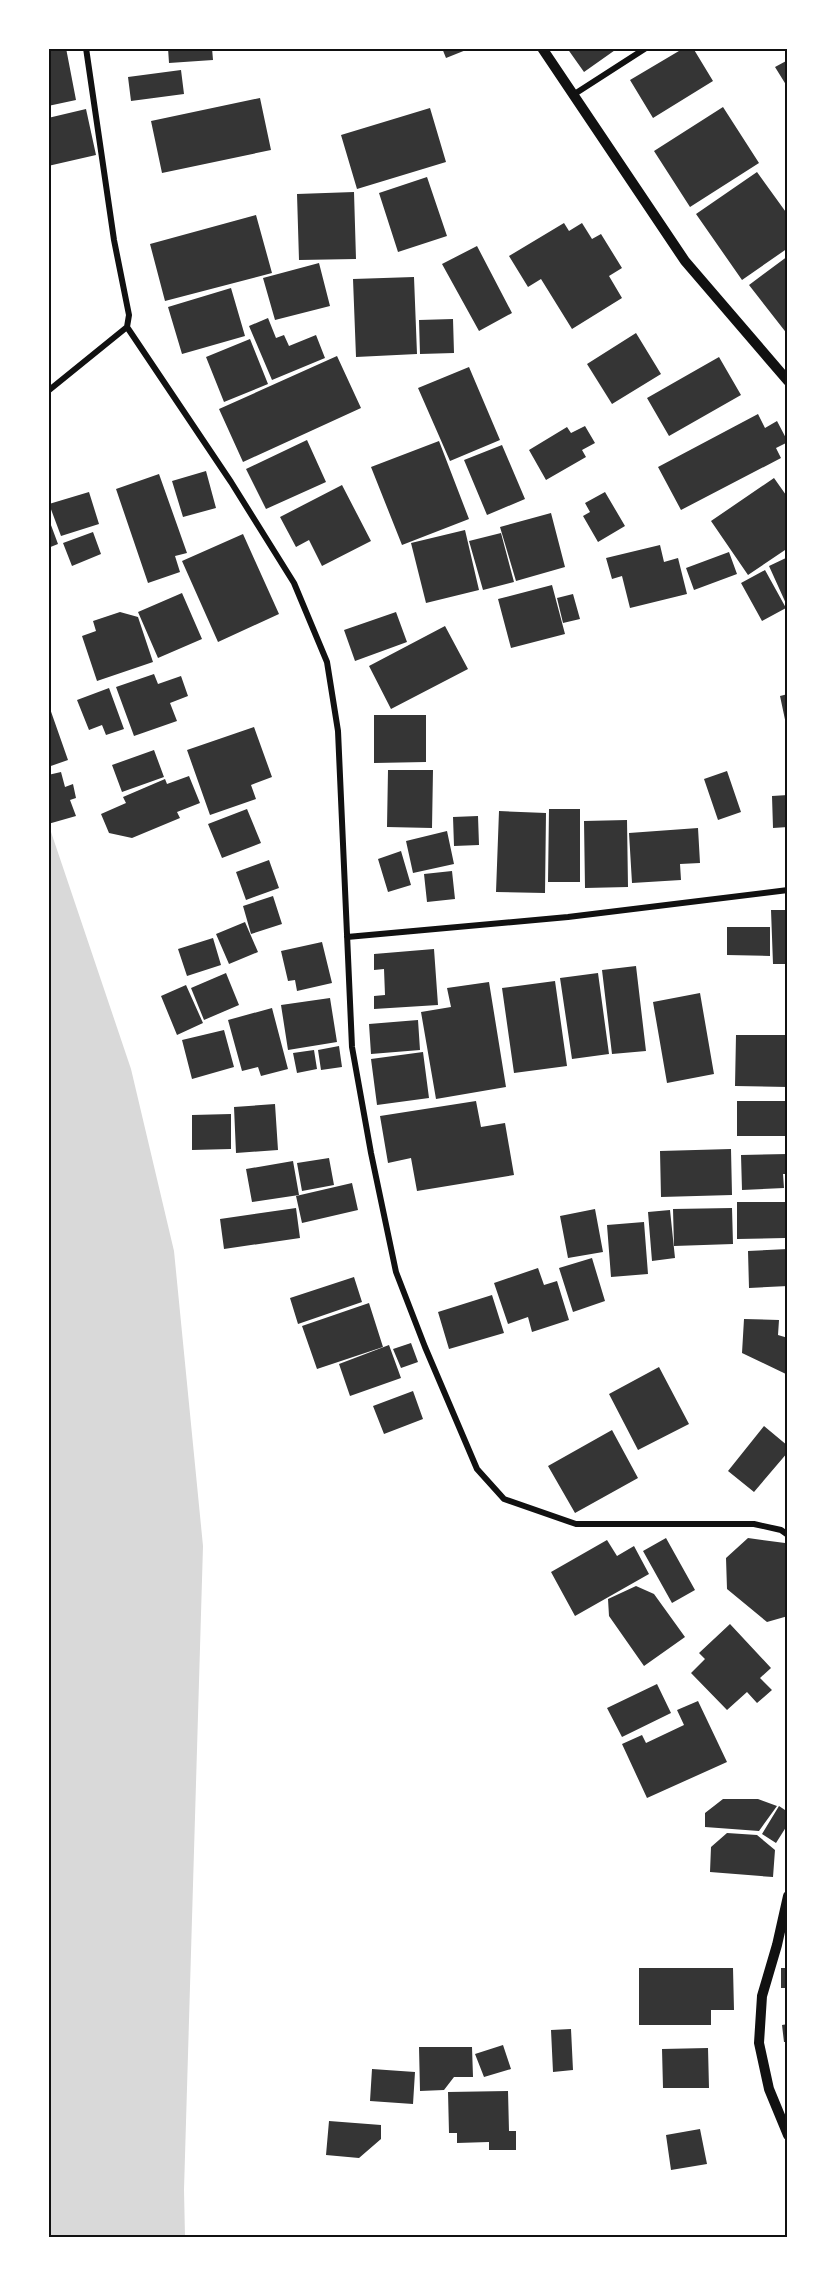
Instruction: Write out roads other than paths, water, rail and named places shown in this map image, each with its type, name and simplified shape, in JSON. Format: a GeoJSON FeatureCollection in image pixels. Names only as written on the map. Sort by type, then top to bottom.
{"type":"FeatureCollection","features":[{"type":"Feature","properties":{"kind":"street"},"geometry":{"type":"LineString","coordinates":[[48,391],[127,327],[129,315],[114,240],[86,48]]}},
{"type":"Feature","properties":{"kind":"street"},"geometry":{"type":"LineString","coordinates":[[542,48],[685,261],[788,381]]}},
{"type":"Feature","properties":{"kind":"street"},"geometry":{"type":"LineString","coordinates":[[573,95],[646,48]]}},
{"type":"Feature","properties":{"kind":"street"},"geometry":{"type":"LineString","coordinates":[[127,327],[231,482],[294,583],[327,662],[338,731],[352,1047],[371,1153],[396,1272],[477,1469],[504,1499],[576,1524],[754,1524],[782,1530],[788,1535]]}},
{"type":"Feature","properties":{"kind":"street"},"geometry":{"type":"LineString","coordinates":[[346,936],[568,917],[788,890]]}},
{"type":"Feature","properties":{"kind":"street"},"geometry":{"type":"LineString","coordinates":[[788,1896],[762,1996],[759,2043],[769,2089],[788,2135]]}}]}
